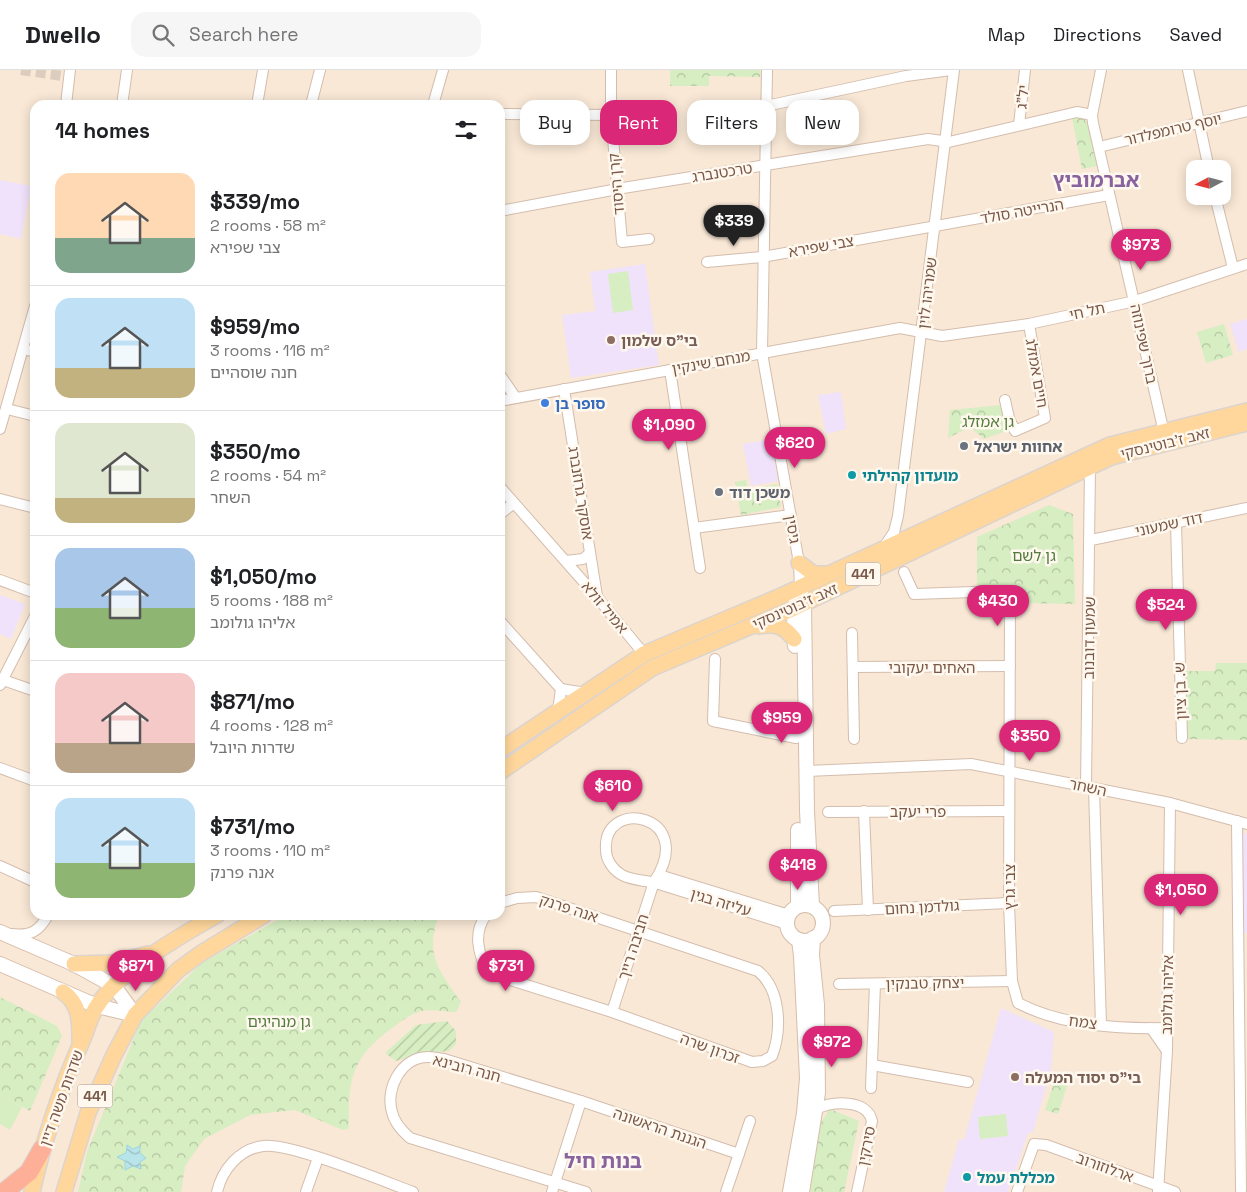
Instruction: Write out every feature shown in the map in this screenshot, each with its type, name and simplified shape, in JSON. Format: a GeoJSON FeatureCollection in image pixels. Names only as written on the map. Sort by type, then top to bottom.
{"type":"FeatureCollection","features":[{"type":"Feature","properties":{"kind":"highway"},"geometry":{"type":"LineString","coordinates":[[4,1192],[29,1172],[42,1149]]}},
{"type":"Feature","properties":{"kind":"main road","name":"זאב ז'בוטינסקי"},"geometry":{"type":"LineString","coordinates":[[505,769],[652,668],[799,605],[1090,466],[1165,437],[1247,411]]}},
{"type":"Feature","properties":{"kind":"main road","name":"זאב ז'בוטינסקי"},"geometry":{"type":"LineString","coordinates":[[505,747],[644,654],[829,574],[884,547],[1110,445],[1247,423]]}},
{"type":"Feature","properties":{"kind":"main road"},"geometry":{"type":"LineString","coordinates":[[799,563],[814,574],[829,574]]}},
{"type":"Feature","properties":{"kind":"main road"},"geometry":{"type":"LineString","coordinates":[[745,628],[773,624],[786,628],[794,639]]}},
{"type":"Feature","properties":{"kind":"main road","name":"441"},"geometry":{"type":"LineString","coordinates":[[97,1006],[114,986],[158,950],[209,920]]}},
{"type":"Feature","properties":{"kind":"main road","name":"441"},"geometry":{"type":"LineString","coordinates":[[135,1015],[178,970],[200,954],[256,920]]}},
{"type":"Feature","properties":{"kind":"main road"},"geometry":{"type":"LineString","coordinates":[[74,964],[114,963],[158,950]]}},
{"type":"Feature","properties":{"kind":"main road"},"geometry":{"type":"LineString","coordinates":[[62,992],[74,1001],[77,1007],[80,1044]]}},
{"type":"Feature","properties":{"kind":"main road","name":"שדרות משה דיין"},"geometry":{"type":"LineString","coordinates":[[32,1192],[42,1149],[63,1082],[97,1006]]}},
{"type":"Feature","properties":{"kind":"main road","name":"שדרות משה דיין"},"geometry":{"type":"LineString","coordinates":[[64,1192],[88,1112],[135,1015]]}},
{"type":"Feature","properties":{"kind":"street"},"geometry":{"type":"LineString","coordinates":[[67,100],[70,70]]}},
{"type":"Feature","properties":{"kind":"street"},"geometry":{"type":"LineString","coordinates":[[123,100],[127,70]]}},
{"type":"Feature","properties":{"kind":"street"},"geometry":{"type":"LineString","coordinates":[[258,100],[264,70]]}},
{"type":"Feature","properties":{"kind":"street"},"geometry":{"type":"LineString","coordinates":[[312,100],[320,70]]}},
{"type":"Feature","properties":{"kind":"street"},"geometry":{"type":"LineString","coordinates":[[434,100],[442,70]]}},
{"type":"Feature","properties":{"kind":"street","name":"קרן היסוד"},"geometry":{"type":"LineString","coordinates":[[611,70],[611,100]]}},
{"type":"Feature","properties":{"kind":"street","name":"גיסין"},"geometry":{"type":"LineString","coordinates":[[766,100],[767,70]]}},
{"type":"Feature","properties":{"kind":"street"},"geometry":{"type":"LineString","coordinates":[[776,104],[906,73],[952,70]]}},
{"type":"Feature","properties":{"kind":"street","name":"שמריהו לוין"},"geometry":{"type":"LineString","coordinates":[[884,547],[894,532],[898,516],[946,141],[952,70]]}},
{"type":"Feature","properties":{"kind":"street","name":"יל\"ג"},"geometry":{"type":"LineString","coordinates":[[1020,125],[1025,70]]}},
{"type":"Feature","properties":{"kind":"street","name":"ברוך שפינוזה"},"geometry":{"type":"LineString","coordinates":[[1101,70],[1092,115],[1165,437]]}},
{"type":"Feature","properties":{"kind":"street"},"geometry":{"type":"LineString","coordinates":[[1188,70],[1207,160]]}},
{"type":"Feature","properties":{"kind":"street","name":"יוסף טרומפלדור"},"geometry":{"type":"LineString","coordinates":[[1099,148],[1247,111]]}},
{"type":"Feature","properties":{"kind":"street","name":"טרכטנברג"},"geometry":{"type":"LineString","coordinates":[[505,211],[616,190],[928,139],[946,141],[1077,112],[1092,115]]}},
{"type":"Feature","properties":{"kind":"street"},"geometry":{"type":"LineString","coordinates":[[505,114],[600,115]]}},
{"type":"Feature","properties":{"kind":"street","name":"קרן היסוד"},"geometry":{"type":"LineString","coordinates":[[613,145],[622,242],[649,239]]}},
{"type":"Feature","properties":{"kind":"street","name":"גיסין"},"geometry":{"type":"LineString","coordinates":[[765,145],[762,257],[762,353],[799,563],[800,587]]}},
{"type":"Feature","properties":{"kind":"street","name":"הנרייטה סולד"},"geometry":{"type":"LineString","coordinates":[[935,226],[1109,196]]}},
{"type":"Feature","properties":{"kind":"street"},"geometry":{"type":"LineString","coordinates":[[1217,205],[1233,268]]}},
{"type":"Feature","properties":{"kind":"street","name":"צבי שפירא"},"geometry":{"type":"LineString","coordinates":[[707,262],[762,257],[935,226]]}},
{"type":"Feature","properties":{"kind":"street","name":"תל חי"},"geometry":{"type":"LineString","coordinates":[[922,332],[942,336],[1029,324],[1135,301],[1247,264]]}},
{"type":"Feature","properties":{"kind":"street","name":"חיים אמזלג"},"geometry":{"type":"LineString","coordinates":[[1005,400],[1009,418],[1015,431],[1045,418],[1029,324]]}},
{"type":"Feature","properties":{"kind":"street"},"geometry":{"type":"LineString","coordinates":[[0,428],[30,326]]}},
{"type":"Feature","properties":{"kind":"street","name":"מנחם שינקין"},"geometry":{"type":"LineString","coordinates":[[505,400],[900,328],[922,332]]}},
{"type":"Feature","properties":{"kind":"street"},"geometry":{"type":"LineString","coordinates":[[24,349],[30,351]]}},
{"type":"Feature","properties":{"kind":"street"},"geometry":{"type":"LineString","coordinates":[[670,370],[700,568]]}},
{"type":"Feature","properties":{"kind":"street"},"geometry":{"type":"LineString","coordinates":[[505,382],[516,398]]}},
{"type":"Feature","properties":{"kind":"street","name":"אוסקר גרוזנברג"},"geometry":{"type":"LineString","coordinates":[[564,389],[597,597]]}},
{"type":"Feature","properties":{"kind":"street"},"geometry":{"type":"LineString","coordinates":[[7,409],[30,415]]}},
{"type":"Feature","properties":{"kind":"street","name":"שמעון דובנוב"},"geometry":{"type":"LineString","coordinates":[[1090,466],[1090,787],[1101,1025]]}},
{"type":"Feature","properties":{"kind":"street"},"geometry":{"type":"LineString","coordinates":[[1067,477],[1083,482],[1089,490]]}},
{"type":"Feature","properties":{"kind":"street","name":"אמיל זולא"},"geometry":{"type":"LineString","coordinates":[[505,493],[566,561],[644,654]]}},
{"type":"Feature","properties":{"kind":"street"},"geometry":{"type":"LineString","coordinates":[[0,499],[30,507]]}},
{"type":"Feature","properties":{"kind":"street"},"geometry":{"type":"LineString","coordinates":[[505,510],[514,503]]}},
{"type":"Feature","properties":{"kind":"street","name":"דוד שמעוני"},"geometry":{"type":"LineString","coordinates":[[1091,540],[1247,508]]}},
{"type":"Feature","properties":{"kind":"street"},"geometry":{"type":"LineString","coordinates":[[694,528],[791,515]]}},
{"type":"Feature","properties":{"kind":"street","name":"שמריהו לוין"},"geometry":{"type":"LineString","coordinates":[[898,516],[904,538]]}},
{"type":"Feature","properties":{"kind":"street","name":"ש. בן ציון"},"geometry":{"type":"LineString","coordinates":[[1176,524],[1182,738]]}},
{"type":"Feature","properties":{"kind":"street"},"geometry":{"type":"LineString","coordinates":[[904,538],[912,545],[920,547]]}},
{"type":"Feature","properties":{"kind":"street","name":"אמיל זולא"},"geometry":{"type":"LineString","coordinates":[[566,561],[583,559],[590,553]]}},
{"type":"Feature","properties":{"kind":"street","name":"צבי גרץ"},"geometry":{"type":"LineString","coordinates":[[904,572],[914,594],[1004,592],[1010,601],[1009,903],[1012,981],[1018,1003]]}},
{"type":"Feature","properties":{"kind":"street"},"geometry":{"type":"LineString","coordinates":[[0,580],[30,591]]}},
{"type":"Feature","properties":{"kind":"street"},"geometry":{"type":"LineString","coordinates":[[796,913],[794,639],[800,587]]}},
{"type":"Feature","properties":{"kind":"street"},"geometry":{"type":"LineString","coordinates":[[790,1192],[804,1113],[807,1078],[802,956],[799,940],[791,934],[796,913],[806,772],[799,605]]}},
{"type":"Feature","properties":{"kind":"street"},"geometry":{"type":"LineString","coordinates":[[30,626],[1,681],[30,690]]}},
{"type":"Feature","properties":{"kind":"street"},"geometry":{"type":"LineString","coordinates":[[505,627],[561,689],[585,693]]}},
{"type":"Feature","properties":{"kind":"street"},"geometry":{"type":"LineString","coordinates":[[852,633],[854,739]]}},
{"type":"Feature","properties":{"kind":"street"},"geometry":{"type":"LineString","coordinates":[[715,659],[713,721],[796,738]]}},
{"type":"Feature","properties":{"kind":"street","name":"האחים יעקובי"},"geometry":{"type":"LineString","coordinates":[[853,667],[1010,666]]}},
{"type":"Feature","properties":{"kind":"street"},"geometry":{"type":"LineString","coordinates":[[558,711],[561,689]]}},
{"type":"Feature","properties":{"kind":"street","name":"השחר"},"geometry":{"type":"LineString","coordinates":[[806,772],[971,764],[1170,803],[1242,822]]}},
{"type":"Feature","properties":{"kind":"street"},"geometry":{"type":"LineString","coordinates":[[0,768],[30,779]]}},
{"type":"Feature","properties":{"kind":"street","name":"אליהו גולומב"},"geometry":{"type":"LineString","coordinates":[[1159,1189],[1167,1051],[1170,803]]}},
{"type":"Feature","properties":{"kind":"street"},"geometry":{"type":"LineString","coordinates":[[864,811],[868,910]]}},
{"type":"Feature","properties":{"kind":"street","name":"פרי יעקב"},"geometry":{"type":"LineString","coordinates":[[828,812],[1009,811]]}},
{"type":"Feature","properties":{"kind":"street","name":"עליזה בגין"},"geometry":{"type":"LineString","coordinates":[[656,878],[666,845],[660,828],[644,818],[632,817],[616,824],[606,841],[608,861],[622,875],[656,878],[796,913]]}},
{"type":"Feature","properties":{"kind":"street"},"geometry":{"type":"LineString","coordinates":[[1241,1190],[1244,1124],[1242,822]]}},
{"type":"Feature","properties":{"kind":"street"},"geometry":{"type":"LineString","coordinates":[[0,866],[30,880]]}},
{"type":"Feature","properties":{"kind":"street","name":"חביבה רייך"},"geometry":{"type":"LineString","coordinates":[[612,1012],[656,878]]}},
{"type":"Feature","properties":{"kind":"street","name":"אנה פרנק"},"geometry":{"type":"LineString","coordinates":[[505,902],[517,898],[536,897],[638,931]]}},
{"type":"Feature","properties":{"kind":"street","name":"גולדמן נחום"},"geometry":{"type":"LineString","coordinates":[[834,911],[1009,903]]}},
{"type":"Feature","properties":{"kind":"street"},"geometry":{"type":"LineString","coordinates":[[796,913],[818,911],[822,921],[820,931],[813,938],[799,940]]}},
{"type":"Feature","properties":{"kind":"street"},"geometry":{"type":"LineString","coordinates":[[2,933],[29,934],[42,927],[46,920]]}},
{"type":"Feature","properties":{"kind":"street"},"geometry":{"type":"LineString","coordinates":[[484,920],[477,938],[479,954],[487,971],[612,1012]]}},
{"type":"Feature","properties":{"kind":"street","name":"זכרון שרה"},"geometry":{"type":"LineString","coordinates":[[612,1012],[752,1062],[763,1061],[772,1056],[776,1046],[778,1026],[775,999],[766,978],[758,971],[638,931]]}},
{"type":"Feature","properties":{"kind":"street"},"geometry":{"type":"LineString","coordinates":[[2,933],[74,964],[114,986],[135,1015]]}},
{"type":"Feature","properties":{"kind":"street"},"geometry":{"type":"LineString","coordinates":[[802,1192],[818,1093],[817,1005],[812,955],[813,938]]}},
{"type":"Feature","properties":{"kind":"street"},"geometry":{"type":"LineString","coordinates":[[0,964],[97,1006],[135,1015]]}},
{"type":"Feature","properties":{"kind":"street","name":"יצחק טבנקין"},"geometry":{"type":"LineString","coordinates":[[838,984],[1012,981]]}},
{"type":"Feature","properties":{"kind":"street"},"geometry":{"type":"LineString","coordinates":[[871,1088],[875,984]]}},
{"type":"Feature","properties":{"kind":"street"},"geometry":{"type":"LineString","coordinates":[[874,998],[882,987],[887,984]]}},
{"type":"Feature","properties":{"kind":"street","name":"צמח"},"geometry":{"type":"LineString","coordinates":[[1018,1003],[1038,1014],[1101,1025],[1167,1028]]}},
{"type":"Feature","properties":{"kind":"street"},"geometry":{"type":"LineString","coordinates":[[1150,1028],[1167,1051]]}},
{"type":"Feature","properties":{"kind":"street","name":"חנה רובינא"},"geometry":{"type":"LineString","coordinates":[[581,1101],[444,1059],[427,1057],[407,1064],[397,1075],[391,1091],[392,1113],[400,1129],[410,1138],[553,1187],[586,1192]]}},
{"type":"Feature","properties":{"kind":"street"},"geometry":{"type":"LineString","coordinates":[[872,1065],[968,1082]]}},
{"type":"Feature","properties":{"kind":"street"},"geometry":{"type":"LineString","coordinates":[[818,1093],[830,1103]]}},
{"type":"Feature","properties":{"kind":"street"},"geometry":{"type":"LineString","coordinates":[[553,1187],[581,1101]]}},
{"type":"Feature","properties":{"kind":"street","name":"הגננת הראשונה"},"geometry":{"type":"LineString","coordinates":[[581,1101],[739,1154]]}},
{"type":"Feature","properties":{"kind":"street","name":"סירקין"},"geometry":{"type":"LineString","coordinates":[[816,1109],[830,1103],[865,1107],[870,1113],[872,1121],[857,1192]]}},
{"type":"Feature","properties":{"kind":"street"},"geometry":{"type":"LineString","coordinates":[[726,1192],[750,1121]]}},
{"type":"Feature","properties":{"kind":"street","name":"ארלוזורוב"},"geometry":{"type":"LineString","coordinates":[[1017,1192],[1034,1144],[1046,1145],[1125,1174],[1159,1189],[1175,1192]]}},
{"type":"Feature","properties":{"kind":"street"},"geometry":{"type":"LineString","coordinates":[[217,1192],[221,1176],[245,1151],[263,1145],[286,1148],[318,1158],[400,1190],[413,1192]]}},
{"type":"Feature","properties":{"kind":"street"},"geometry":{"type":"LineString","coordinates":[[306,1192],[318,1158]]}},
{"type":"Feature","properties":{"kind":"shaded area"},"geometry":{"type":"Polygon","coordinates":[[[0,70],[1247,70],[1247,1192],[0,1192],[0,70]]]}},
{"type":"Feature","properties":{"kind":"shaded area"},"geometry":{"type":"Polygon","coordinates":[[[0,180],[30,186],[21,239],[0,234],[0,180]]]}},
{"type":"Feature","properties":{"kind":"shaded area","name":"בי\"ס שלמון"},"geometry":{"type":"Polygon","coordinates":[[[645,264],[659,365],[571,378],[562,315],[595,311],[590,272],[645,264]]]}},
{"type":"Feature","properties":{"kind":"shaded area"},"geometry":{"type":"Polygon","coordinates":[[[1247,319],[1247,349],[1239,352],[1230,324],[1247,319]]]}},
{"type":"Feature","properties":{"kind":"shaded area"},"geometry":{"type":"Polygon","coordinates":[[[841,392],[846,429],[826,434],[818,395],[841,392]]]}},
{"type":"Feature","properties":{"kind":"shaded area"},"geometry":{"type":"Polygon","coordinates":[[[771,439],[778,481],[751,486],[743,444],[771,439]]]}},
{"type":"Feature","properties":{"kind":"shaded area"},"geometry":{"type":"Polygon","coordinates":[[[0,595],[25,604],[11,639],[0,634],[0,595]]]}},
{"type":"Feature","properties":{"kind":"shaded area"},"geometry":{"type":"Polygon","coordinates":[[[1243,833],[1247,834],[1247,933],[1241,933],[1243,833]]]}},
{"type":"Feature","properties":{"kind":"shaded area","name":"בי\"ס יסוד המעלה"},"geometry":{"type":"Polygon","coordinates":[[[1001,1008],[1054,1032],[1051,1070],[1033,1132],[1028,1133],[1008,1192],[944,1192],[959,1139],[964,1140],[1001,1008]]]}},
{"type":"Feature","properties":{"kind":"green space"},"geometry":{"type":"Polygon","coordinates":[[[670,70],[760,70],[760,77],[709,76],[709,86],[670,86],[670,70]]]}},
{"type":"Feature","properties":{"kind":"green space"},"geometry":{"type":"Polygon","coordinates":[[[1072,118],[1083,118],[1088,124],[1097,166],[1082,169],[1072,118]]]}},
{"type":"Feature","properties":{"kind":"green space"},"geometry":{"type":"Polygon","coordinates":[[[628,271],[633,310],[613,313],[608,274],[628,271]]]}},
{"type":"Feature","properties":{"kind":"green space"},"geometry":{"type":"Polygon","coordinates":[[[1224,324],[1233,355],[1206,363],[1197,332],[1224,324]]]}},
{"type":"Feature","properties":{"kind":"green space","name":"גן אמזלג"},"geometry":{"type":"Polygon","coordinates":[[[1001,405],[1006,431],[984,439],[970,427],[948,438],[950,410],[1001,405]]]}},
{"type":"Feature","properties":{"kind":"green space"},"geometry":{"type":"Polygon","coordinates":[[[746,480],[748,490],[777,484],[781,507],[741,515],[735,482],[746,480]]]}},
{"type":"Feature","properties":{"kind":"green space","name":"גן לשם"},"geometry":{"type":"Polygon","coordinates":[[[1049,505],[1073,514],[1075,604],[1018,603],[1010,588],[977,587],[977,537],[1049,505]]]}},
{"type":"Feature","properties":{"kind":"green space"},"geometry":{"type":"Polygon","coordinates":[[[1216,663],[1247,663],[1247,740],[1185,739],[1186,671],[1215,671],[1216,663]]]}},
{"type":"Feature","properties":{"kind":"green space","name":"גן מנהיגים"},"geometry":{"type":"Polygon","coordinates":[[[277,920],[438,920],[433,941],[436,962],[446,981],[461,1002],[456,1012],[429,1010],[416,1013],[388,1031],[366,1052],[354,1074],[351,1085],[349,1128],[343,1130],[295,1110],[250,1115],[204,1139],[185,1166],[181,1192],[78,1192],[87,1152],[141,1021],[202,963],[277,920]]]}},
{"type":"Feature","properties":{"kind":"green space"},"geometry":{"type":"Polygon","coordinates":[[[0,997],[57,1026],[62,1036],[30,1111],[0,1095],[0,997]]]}},
{"type":"Feature","properties":{"kind":"green space"},"geometry":{"type":"Polygon","coordinates":[[[447,1021],[456,1031],[456,1044],[449,1051],[419,1054],[396,1061],[385,1053],[416,1025],[447,1021]]]}},
{"type":"Feature","properties":{"kind":"green space"},"geometry":{"type":"Polygon","coordinates":[[[1057,1073],[1070,1077],[1058,1114],[1045,1110],[1057,1073]]]}},
{"type":"Feature","properties":{"kind":"green space"},"geometry":{"type":"Polygon","coordinates":[[[0,1095],[22,1107],[10,1130],[0,1124],[0,1095]]]}},
{"type":"Feature","properties":{"kind":"green space"},"geometry":{"type":"Polygon","coordinates":[[[830,1109],[859,1121],[844,1192],[810,1192],[818,1127],[830,1109]]]}},
{"type":"Feature","properties":{"kind":"green space"},"geometry":{"type":"Polygon","coordinates":[[[1006,1114],[1008,1136],[980,1139],[978,1117],[1006,1114]]]}},
{"type":"Feature","properties":{"kind":"water"},"geometry":{"type":"Polygon","coordinates":[[[127,1145],[133,1149],[140,1146],[140,1153],[146,1158],[140,1162],[141,1169],[133,1166],[125,1170],[125,1161],[117,1157],[126,1153],[127,1145]]]}},
{"type":"Feature","properties":{"kind":"tunnel"},"geometry":{"type":"LineString","coordinates":[[21,70],[69,77]]}},
{"type":"Feature","properties":{"kind":"place","name":"בי\"ס שלמון"},"geometry":{"type":"Point","coordinates":[611,340]}},
{"type":"Feature","properties":{"kind":"place","name":"סופר בן"},"geometry":{"type":"Point","coordinates":[545,403]}},
{"type":"Feature","properties":{"kind":"place","name":"אחוות ישראל"},"geometry":{"type":"Point","coordinates":[964,446]}},
{"type":"Feature","properties":{"kind":"place","name":"מועדון קהילתי"},"geometry":{"type":"Point","coordinates":[852,475]}},
{"type":"Feature","properties":{"kind":"place","name":"משכן דוד"},"geometry":{"type":"Point","coordinates":[719,492]}},
{"type":"Feature","properties":{"kind":"place","name":"בי\"ס יסוד המעלה"},"geometry":{"type":"Point","coordinates":[1015,1077]}},
{"type":"Feature","properties":{"kind":"place","name":"מכללת עמל"},"geometry":{"type":"Point","coordinates":[967,1177]}},
{"type":"Feature","properties":{"kind":"district","name":"אברמוביץ"},"geometry":{"type":"Point","coordinates":[1096,180]}},
{"type":"Feature","properties":{"kind":"district","name":"בנות חיל"},"geometry":{"type":"Point","coordinates":[603,1161]}}]}
